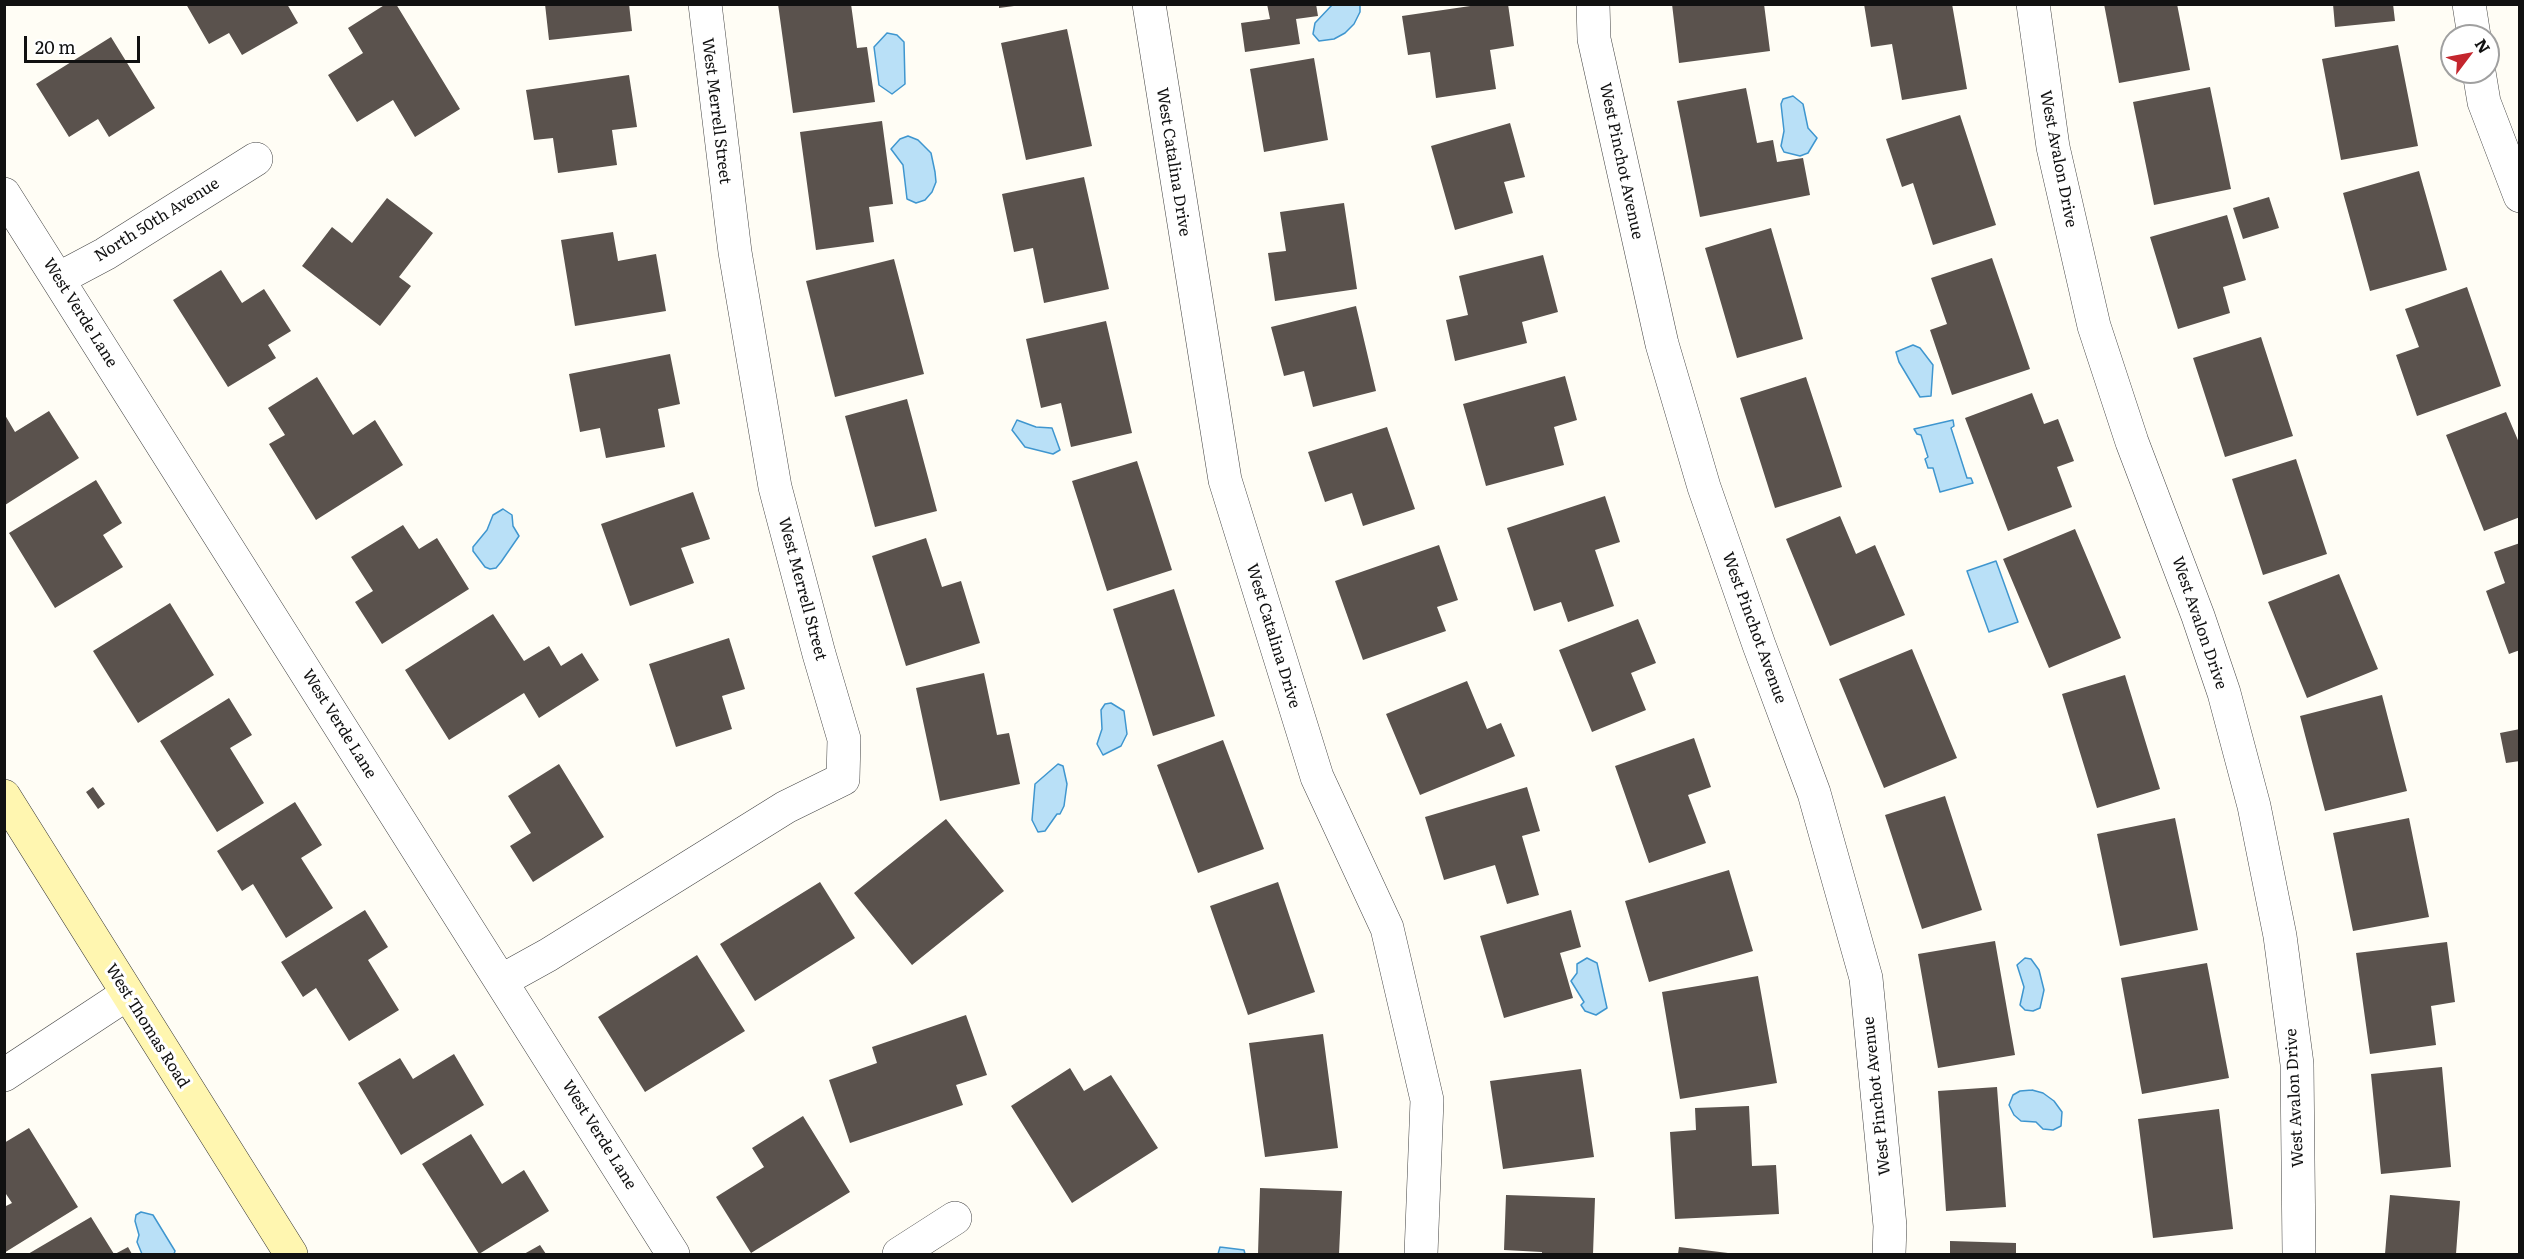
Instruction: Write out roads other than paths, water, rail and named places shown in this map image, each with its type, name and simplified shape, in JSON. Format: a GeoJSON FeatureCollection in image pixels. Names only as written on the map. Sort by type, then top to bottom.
{"type":"FeatureCollection","features":[{"type":"Feature","properties":{"kind":"main road","name":"West Thomas Road"},"geometry":{"type":"LineString","coordinates":[[4,796],[291,1254]]}},
{"type":"Feature","properties":{"kind":"street","name":"West Merrell Street"},"geometry":{"type":"LineString","coordinates":[[501,981],[548,956],[786,807],[843,779],[844,739],[775,488],[735,252],[705,4]]}},
{"type":"Feature","properties":{"kind":"street","name":"West Catalina Drive"},"geometry":{"type":"LineString","coordinates":[[1149,4],[1225,480],[1317,777],[1387,928],[1427,1100],[1421,1254]]}},
{"type":"Feature","properties":{"kind":"street","name":"West Pinchot Avenue"},"geometry":{"type":"LineString","coordinates":[[1593,4],[1594,39],[1662,344],[1704,487],[1814,793],[1866,978],[1890,1226],[1889,1254]]}},
{"type":"Feature","properties":{"kind":"street","name":"West Avalon Drive"},"geometry":{"type":"LineString","coordinates":[[2033,4],[2054,147],[2094,326],[2132,442],[2209,649],[2254,806],[2280,936],[2296,1064],[2300,1180],[2298,1254]]}},
{"type":"Feature","properties":{"kind":"street"},"geometry":{"type":"LineString","coordinates":[[2469,4],[2472,24]]}},
{"type":"Feature","properties":{"kind":"street"},"geometry":{"type":"LineString","coordinates":[[2481,84],[2484,102],[2520,196]]}},
{"type":"Feature","properties":{"kind":"street","name":"North 50th Avenue"},"geometry":{"type":"LineString","coordinates":[[58,279],[105,254],[256,159]]}},
{"type":"Feature","properties":{"kind":"street","name":"West Verde Lane"},"geometry":{"type":"LineString","coordinates":[[4,194],[673,1254]]}},
{"type":"Feature","properties":{"kind":"street"},"geometry":{"type":"LineString","coordinates":[[4,1074],[127,994]]}},
{"type":"Feature","properties":{"kind":"street"},"geometry":{"type":"LineString","coordinates":[[899,1254],[955,1218]]}},
{"type":"Feature","properties":{"kind":"water"},"geometry":{"type":"Polygon","coordinates":[[[1332,5],[1360,5],[1360,12],[1354,24],[1345,33],[1334,39],[1319,41],[1313,34],[1315,23],[1332,5]]]}},
{"type":"Feature","properties":{"kind":"water"},"geometry":{"type":"Polygon","coordinates":[[[887,33],[897,35],[904,42],[905,84],[892,94],[879,85],[874,47],[887,33]]]}},
{"type":"Feature","properties":{"kind":"water"},"geometry":{"type":"Polygon","coordinates":[[[1793,96],[1803,104],[1808,128],[1817,138],[1808,153],[1800,156],[1784,152],[1781,146],[1784,131],[1781,104],[1783,99],[1793,96]]]}},
{"type":"Feature","properties":{"kind":"water"},"geometry":{"type":"Polygon","coordinates":[[[908,136],[918,140],[931,153],[935,172],[936,182],[932,192],[925,200],[916,203],[907,199],[903,165],[891,149],[900,139],[908,136]]]}},
{"type":"Feature","properties":{"kind":"water"},"geometry":{"type":"Polygon","coordinates":[[[1913,345],[1920,348],[1933,365],[1931,396],[1920,397],[1899,362],[1896,352],[1913,345]]]}},
{"type":"Feature","properties":{"kind":"water"},"geometry":{"type":"Polygon","coordinates":[[[1017,420],[1036,427],[1052,428],[1060,450],[1053,454],[1025,447],[1012,430],[1017,420]]]}},
{"type":"Feature","properties":{"kind":"water"},"geometry":{"type":"Polygon","coordinates":[[[1953,420],[1954,426],[1951,428],[1967,478],[1971,478],[1973,483],[1940,492],[1933,468],[1928,468],[1925,459],[1928,457],[1921,435],[1917,434],[1914,429],[1953,420]]]}},
{"type":"Feature","properties":{"kind":"water"},"geometry":{"type":"Polygon","coordinates":[[[503,509],[512,515],[513,526],[519,536],[496,568],[490,569],[485,567],[473,551],[473,547],[487,530],[493,515],[503,509]]]}},
{"type":"Feature","properties":{"kind":"water"},"geometry":{"type":"Polygon","coordinates":[[[1996,561],[2018,622],[1989,632],[1967,571],[1996,561]]]}},
{"type":"Feature","properties":{"kind":"water"},"geometry":{"type":"Polygon","coordinates":[[[1111,703],[1124,711],[1127,734],[1121,746],[1103,755],[1097,744],[1102,729],[1101,710],[1105,704],[1111,703]]]}},
{"type":"Feature","properties":{"kind":"water"},"geometry":{"type":"Polygon","coordinates":[[[1058,764],[1063,766],[1067,784],[1064,806],[1045,831],[1038,832],[1032,820],[1035,784],[1058,764]]]}},
{"type":"Feature","properties":{"kind":"water"},"geometry":{"type":"Polygon","coordinates":[[[1587,958],[1597,963],[1607,1008],[1596,1015],[1585,1011],[1581,1005],[1584,1002],[1571,981],[1577,973],[1577,964],[1587,958]]]}},
{"type":"Feature","properties":{"kind":"water"},"geometry":{"type":"Polygon","coordinates":[[[2025,958],[2031,959],[2039,970],[2044,990],[2040,1008],[2033,1011],[2025,1010],[2020,1005],[2024,987],[2017,965],[2025,958]]]}},
{"type":"Feature","properties":{"kind":"water"},"geometry":{"type":"Polygon","coordinates":[[[2032,1090],[2043,1093],[2054,1101],[2062,1112],[2061,1126],[2053,1130],[2043,1129],[2036,1122],[2021,1121],[2014,1115],[2009,1105],[2013,1095],[2020,1091],[2032,1090]]]}},
{"type":"Feature","properties":{"kind":"water"},"geometry":{"type":"Polygon","coordinates":[[[141,1212],[153,1215],[175,1251],[174,1254],[142,1254],[137,1242],[139,1235],[135,1221],[136,1215],[141,1212]]]}},
{"type":"Feature","properties":{"kind":"water"},"geometry":{"type":"Polygon","coordinates":[[[1220,1247],[1244,1250],[1245,1254],[1218,1254],[1220,1247]]]}}]}
